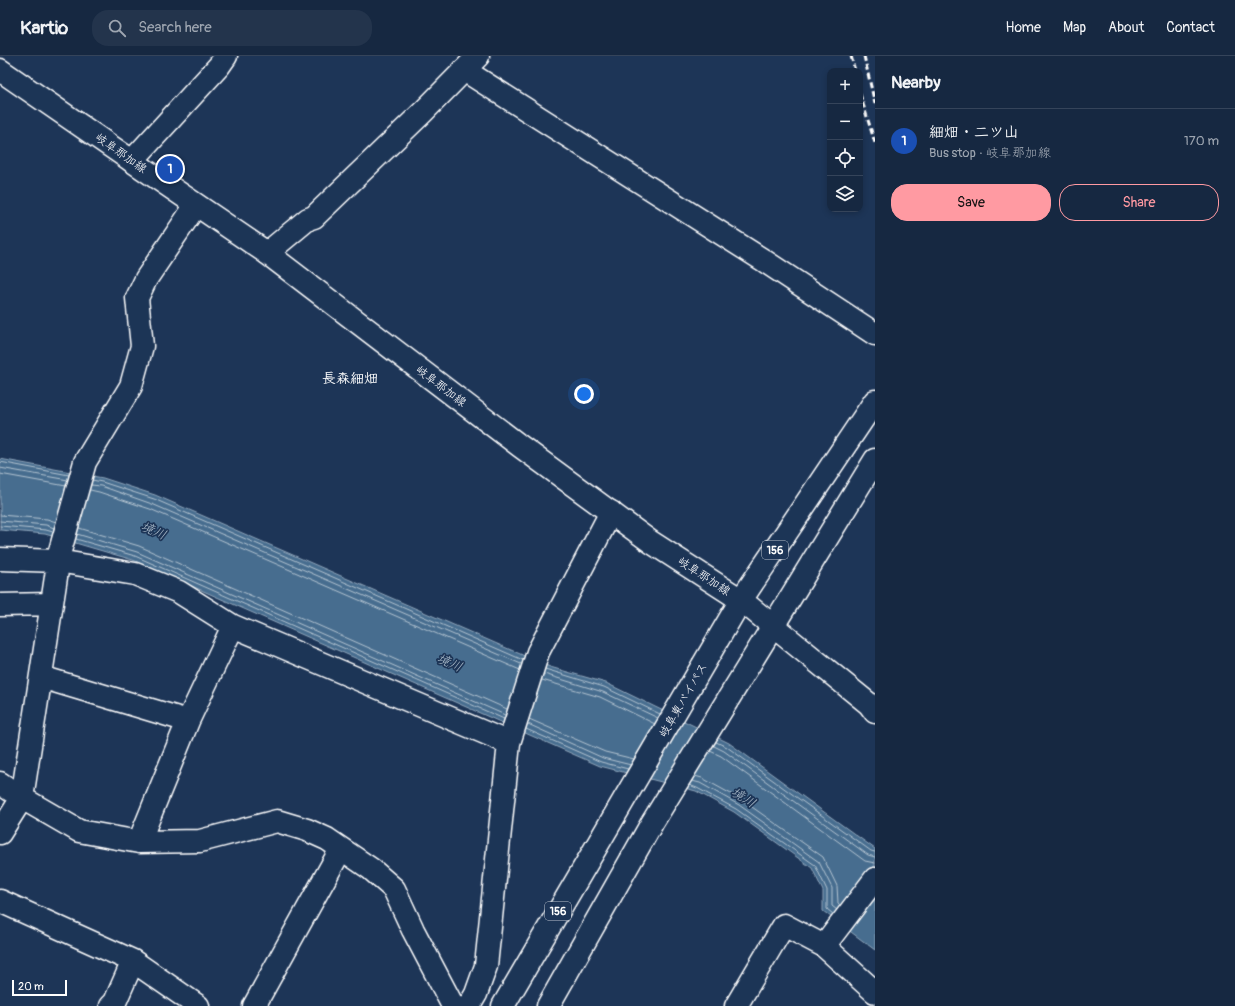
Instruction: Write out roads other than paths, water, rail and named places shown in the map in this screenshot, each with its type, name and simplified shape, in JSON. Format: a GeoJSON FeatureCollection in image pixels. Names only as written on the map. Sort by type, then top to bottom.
{"type":"FeatureCollection","features":[{"type":"Feature","properties":{"kind":"main road"},"geometry":{"type":"LineString","coordinates":[[132,161],[219,66],[226,56]]}},
{"type":"Feature","properties":{"kind":"main road"},"geometry":{"type":"LineString","coordinates":[[267,253],[308,219],[314,216],[423,112],[471,63],[875,334]]}},
{"type":"Feature","properties":{"kind":"main road","name":"岐阜那加線"},"geometry":{"type":"LineString","coordinates":[[0,70],[267,253],[520,446],[651,542],[741,600],[873,705]]}},
{"type":"Feature","properties":{"kind":"main road"},"geometry":{"type":"LineString","coordinates":[[0,833],[22,798],[59,556],[85,462],[131,386],[142,346],[137,298],[146,279],[196,205]]}},
{"type":"Feature","properties":{"kind":"main road","name":"岐阜東バイパス"},"geometry":{"type":"LineString","coordinates":[[503,1006],[741,600],[875,401]]}},
{"type":"Feature","properties":{"kind":"main road"},"geometry":{"type":"LineString","coordinates":[[548,1006],[646,833],[875,460]]}},
{"type":"Feature","properties":{"kind":"main road"},"geometry":{"type":"LineString","coordinates":[[469,1006],[476,994],[486,966],[510,741],[538,652],[611,512]]}},
{"type":"Feature","properties":{"kind":"main road"},"geometry":{"type":"LineString","coordinates":[[0,559],[59,556],[135,574],[179,592],[233,626],[510,741]]}},
{"type":"Feature","properties":{"kind":"main road"},"geometry":{"type":"LineString","coordinates":[[0,605],[52,604]]}},
{"type":"Feature","properties":{"kind":"main road"},"geometry":{"type":"LineString","coordinates":[[139,842],[188,721],[233,626]]}},
{"type":"Feature","properties":{"kind":"main road"},"geometry":{"type":"LineString","coordinates":[[40,677],[188,721]]}},
{"type":"Feature","properties":{"kind":"main road"},"geometry":{"type":"LineString","coordinates":[[0,783],[22,798],[79,831],[139,842],[200,841],[277,821],[307,830],[327,839],[371,869],[394,889],[412,930],[453,1006]]}},
{"type":"Feature","properties":{"kind":"main road"},"geometry":{"type":"LineString","coordinates":[[254,1006],[341,849]]}},
{"type":"Feature","properties":{"kind":"main road"},"geometry":{"type":"LineString","coordinates":[[824,946],[875,879]]}},
{"type":"Feature","properties":{"kind":"main road"},"geometry":{"type":"LineString","coordinates":[[0,901],[133,960],[198,1006]]}},
{"type":"Feature","properties":{"kind":"main road"},"geometry":{"type":"LineString","coordinates":[[736,1006],[784,925],[824,946],[875,992]]}},
{"type":"Feature","properties":{"kind":"main road"},"geometry":{"type":"LineString","coordinates":[[111,1006],[115,1002],[133,960]]}},
{"type":"Feature","properties":{"kind":"water","name":"境川"},"geometry":{"type":"Polygon","coordinates":[[[0,459],[103,478],[155,495],[550,667],[606,683],[729,743],[875,849],[875,950],[823,911],[823,891],[812,868],[734,812],[696,791],[600,766],[133,560],[45,534],[0,530],[0,459]]]}},
{"type":"Feature","properties":{"kind":"railway"},"geometry":{"type":"LineString","coordinates":[[851,56],[854,68]]}},
{"type":"Feature","properties":{"kind":"railway"},"geometry":{"type":"LineString","coordinates":[[864,56],[875,104]]}},
{"type":"Feature","properties":{"kind":"railway"},"geometry":{"type":"LineString","coordinates":[[863,104],[875,143]]}},
{"type":"Feature","properties":{"kind":"place","name":"細畑・二ツ山"},"geometry":{"type":"Point","coordinates":[170,169]}},
{"type":"Feature","properties":{"kind":"district","name":"長森細畑"},"geometry":{"type":"Point","coordinates":[350,378]}}]}
